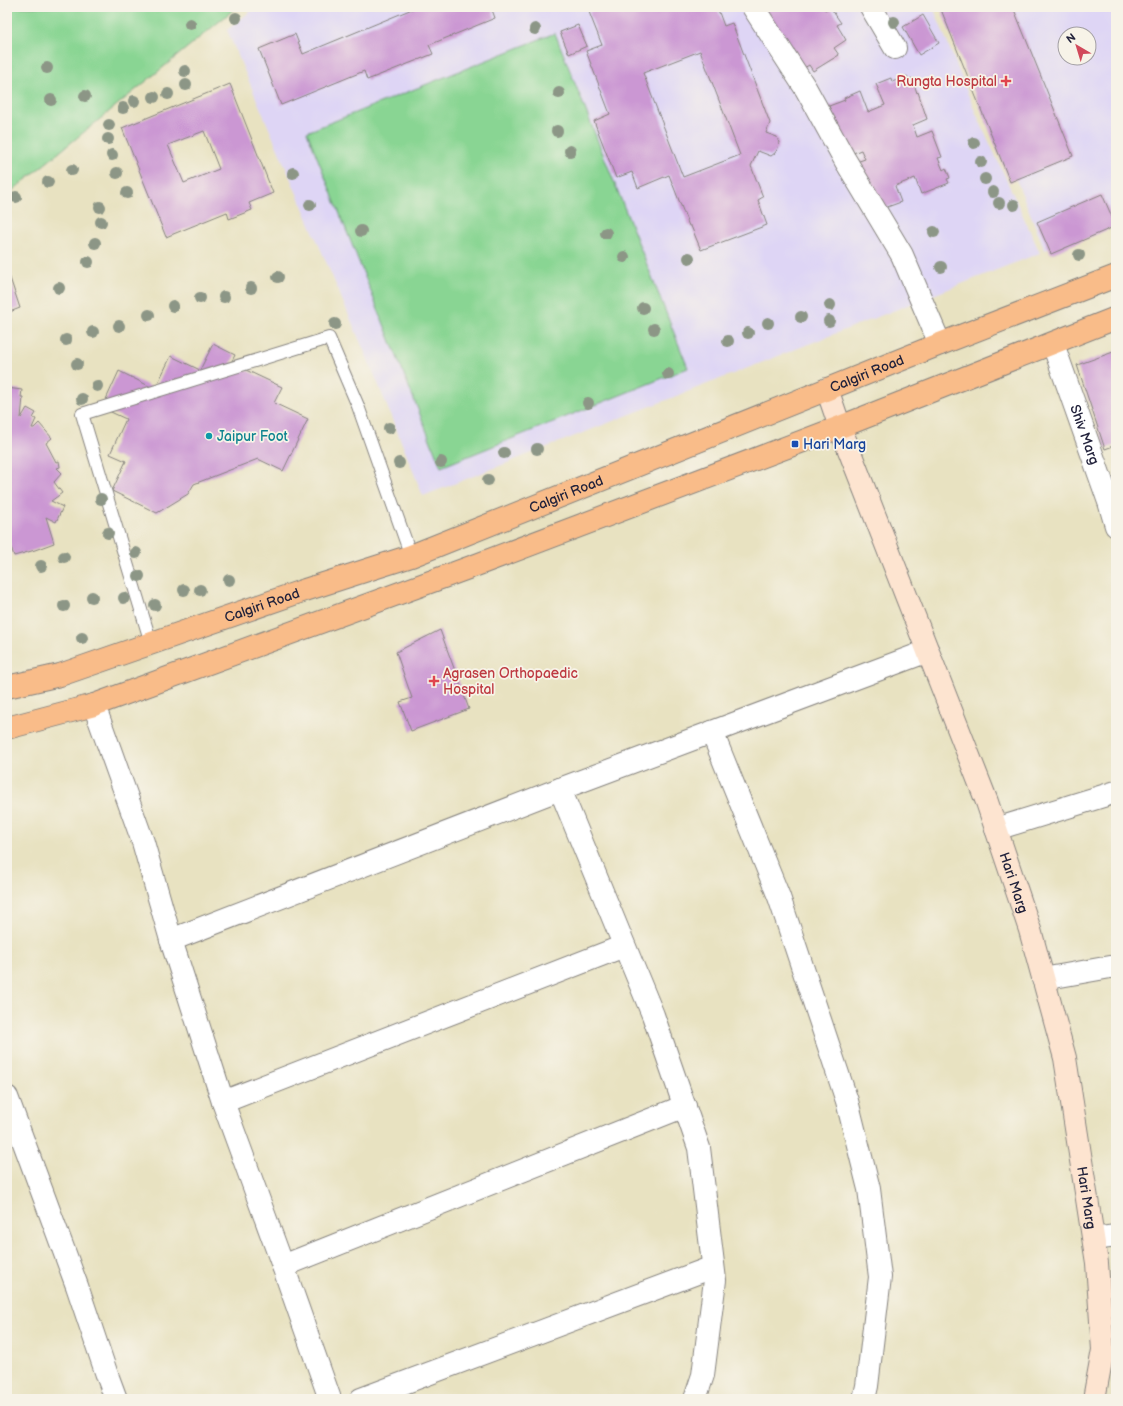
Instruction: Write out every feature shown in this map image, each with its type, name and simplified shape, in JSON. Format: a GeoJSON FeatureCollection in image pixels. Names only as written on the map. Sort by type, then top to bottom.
{"type":"FeatureCollection","features":[{"type":"Feature","properties":{"kind":"main road","name":"Calgiri Road"},"geometry":{"type":"LineString","coordinates":[[7,687],[60,675],[305,590],[410,556],[940,344],[1116,276]]}},
{"type":"Feature","properties":{"kind":"main road"},"geometry":{"type":"LineString","coordinates":[[7,728],[94,705],[479,564],[840,427],[1116,318]]}},
{"type":"Feature","properties":{"kind":"street"},"geometry":{"type":"LineString","coordinates":[[753,7],[806,89],[845,160],[902,255],[940,344]]}},
{"type":"Feature","properties":{"kind":"street"},"geometry":{"type":"LineString","coordinates":[[871,7],[895,48]]}},
{"type":"Feature","properties":{"kind":"street","name":"Shiv Marg"},"geometry":{"type":"LineString","coordinates":[[1053,344],[1109,502],[1116,526]]}},
{"type":"Feature","properties":{"kind":"street","name":"Hari Marg"},"geometry":{"type":"LineString","coordinates":[[828,389],[840,427],[988,802],[1030,930],[1065,1058],[1098,1263],[1109,1351],[1094,1399]]}},
{"type":"Feature","properties":{"kind":"street"},"geometry":{"type":"LineString","coordinates":[[171,940],[560,789],[928,651]]}},
{"type":"Feature","properties":{"kind":"street"},"geometry":{"type":"LineString","coordinates":[[94,705],[143,842],[171,940],[223,1102],[330,1399]]}},
{"type":"Feature","properties":{"kind":"street"},"geometry":{"type":"LineString","coordinates":[[712,732],[779,897],[848,1101],[869,1189],[880,1277],[867,1386],[864,1399]]}},
{"type":"Feature","properties":{"kind":"street"},"geometry":{"type":"LineString","coordinates":[[560,789],[653,1015],[699,1148],[715,1280],[702,1375],[695,1399]]}},
{"type":"Feature","properties":{"kind":"street"},"geometry":{"type":"LineString","coordinates":[[996,830],[1116,792]]}},
{"type":"Feature","properties":{"kind":"street"},"geometry":{"type":"LineString","coordinates":[[223,1102],[624,946]]}},
{"type":"Feature","properties":{"kind":"street"},"geometry":{"type":"LineString","coordinates":[[1043,978],[1116,966]]}},
{"type":"Feature","properties":{"kind":"street"},"geometry":{"type":"LineString","coordinates":[[7,1098],[77,1286],[116,1399]]}},
{"type":"Feature","properties":{"kind":"street"},"geometry":{"type":"LineString","coordinates":[[283,1266],[684,1106]]}},
{"type":"Feature","properties":{"kind":"street"},"geometry":{"type":"LineString","coordinates":[[1094,1239],[1116,1236]]}},
{"type":"Feature","properties":{"kind":"street"},"geometry":{"type":"LineString","coordinates":[[361,1399],[713,1267]]}},
{"type":"Feature","properties":{"kind":"lane"},"geometry":{"type":"LineString","coordinates":[[151,643],[82,414],[329,338],[358,406],[410,556]]}},
{"type":"Feature","properties":{"kind":"shaded area"},"geometry":{"type":"Polygon","coordinates":[[[256,7],[933,7],[975,111],[1040,253],[423,496],[377,381],[227,30],[256,7]]]}},
{"type":"Feature","properties":{"kind":"shaded area"},"geometry":{"type":"Polygon","coordinates":[[[946,7],[1116,7],[1116,222],[1045,250],[946,7]]]}},
{"type":"Feature","properties":{"kind":"green space"},"geometry":{"type":"Polygon","coordinates":[[[7,7],[237,7],[7,195],[7,7]]]}},
{"type":"Feature","properties":{"kind":"green space"},"geometry":{"type":"Polygon","coordinates":[[[555,33],[688,368],[441,467],[307,132],[555,33]]]}},
{"type":"Feature","properties":{"kind":"building"},"geometry":{"type":"Polygon","coordinates":[[[417,7],[491,7],[495,18],[429,45],[433,54],[367,80],[364,71],[281,105],[259,49],[295,34],[303,54],[417,7]]]}},
{"type":"Feature","properties":{"kind":"building"},"geometry":{"type":"Polygon","coordinates":[[[601,7],[680,7],[681,10],[690,7],[717,7],[724,26],[732,23],[770,123],[766,133],[777,137],[779,143],[775,153],[771,156],[758,151],[751,166],[763,197],[758,200],[767,225],[701,250],[691,226],[689,226],[669,175],[638,188],[632,172],[616,178],[594,121],[610,114],[586,51],[602,45],[589,12],[601,7]],[[700,51],[643,73],[683,177],[740,155],[700,51]]]}},
{"type":"Feature","properties":{"kind":"building"},"geometry":{"type":"Polygon","coordinates":[[[753,7],[823,7],[825,10],[830,7],[841,23],[837,25],[846,40],[834,48],[839,55],[813,71],[809,65],[796,73],[753,7]]]}},
{"type":"Feature","properties":{"kind":"building","name":"Rungta Hospital"},"geometry":{"type":"Polygon","coordinates":[[[940,7],[1013,7],[1073,156],[1010,182],[940,7]]]}},
{"type":"Feature","properties":{"kind":"building"},"geometry":{"type":"Polygon","coordinates":[[[923,15],[939,43],[919,55],[903,27],[923,15]]]}},
{"type":"Feature","properties":{"kind":"building"},"geometry":{"type":"Polygon","coordinates":[[[578,25],[587,46],[569,54],[560,32],[578,25]]]}},
{"type":"Feature","properties":{"kind":"building"},"geometry":{"type":"Polygon","coordinates":[[[907,76],[909,80],[912,78],[927,119],[913,125],[917,137],[932,131],[942,157],[938,158],[943,170],[946,168],[950,178],[947,179],[949,183],[921,194],[915,178],[895,186],[901,202],[871,213],[851,164],[865,159],[861,150],[848,155],[829,106],[845,100],[844,98],[860,91],[868,112],[885,105],[876,84],[891,78],[892,82],[907,76]]]}},
{"type":"Feature","properties":{"kind":"building"},"geometry":{"type":"Polygon","coordinates":[[[230,84],[273,193],[249,203],[252,210],[229,219],[227,212],[166,237],[122,128],[230,84]],[[204,131],[168,145],[184,183],[219,169],[204,131]]]}},
{"type":"Feature","properties":{"kind":"building"},"geometry":{"type":"Polygon","coordinates":[[[1102,194],[1116,226],[1051,254],[1037,222],[1102,194]]]}},
{"type":"Feature","properties":{"kind":"building"},"geometry":{"type":"Polygon","coordinates":[[[7,269],[20,308],[7,313],[7,269]]]}},
{"type":"Feature","properties":{"kind":"building","name":"Jaipur Foot"},"geometry":{"type":"Polygon","coordinates":[[[213,344],[235,355],[231,363],[282,387],[274,403],[308,419],[283,471],[258,459],[194,484],[188,494],[157,513],[112,491],[126,461],[110,454],[126,419],[102,408],[119,371],[155,389],[171,356],[200,370],[213,344]]]}},
{"type":"Feature","properties":{"kind":"building"},"geometry":{"type":"Polygon","coordinates":[[[1116,351],[1116,445],[1105,449],[1077,365],[1116,351]]]}},
{"type":"Feature","properties":{"kind":"building"},"geometry":{"type":"Polygon","coordinates":[[[7,388],[22,390],[21,397],[23,397],[21,418],[27,408],[36,413],[33,418],[36,419],[32,428],[39,423],[52,438],[46,443],[56,462],[59,461],[60,467],[57,468],[62,473],[54,482],[62,493],[51,501],[63,507],[56,522],[46,517],[54,543],[14,556],[7,537],[7,388]]]}},
{"type":"Feature","properties":{"kind":"building"},"geometry":{"type":"Polygon","coordinates":[[[440,630],[469,709],[411,731],[400,702],[412,698],[396,652],[440,630]]]}},
{"type":"Feature","properties":{"kind":"place","name":"Rungta Hospital"},"geometry":{"type":"Point","coordinates":[1006,81]}},
{"type":"Feature","properties":{"kind":"place","name":"Jaipur Foot"},"geometry":{"type":"Point","coordinates":[209,436]}},
{"type":"Feature","properties":{"kind":"place","name":"Hari Marg"},"geometry":{"type":"Point","coordinates":[795,444]}},
{"type":"Feature","properties":{"kind":"place","name":"Agrasen Orthopaedic Hospital"},"geometry":{"type":"Point","coordinates":[434,681]}}]}
